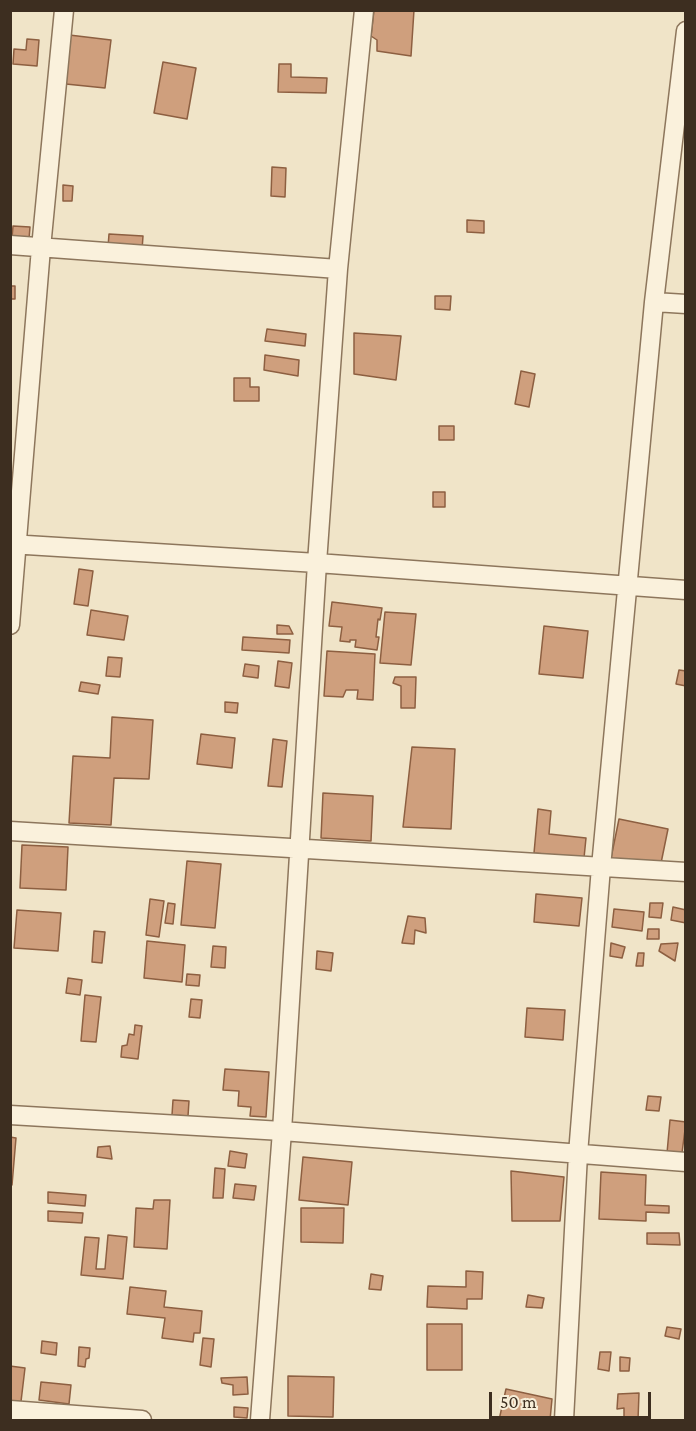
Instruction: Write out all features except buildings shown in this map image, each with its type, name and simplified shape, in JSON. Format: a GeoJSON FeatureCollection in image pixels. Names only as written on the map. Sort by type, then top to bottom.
{"type":"FeatureCollection","features":[{"type":"Feature","properties":{"kind":"street"},"geometry":{"type":"LineString","coordinates":[[10,625],[14,544],[64,10]]}},
{"type":"Feature","properties":{"kind":"street"},"geometry":{"type":"LineString","coordinates":[[260,1420],[282,1131],[317,563],[338,269],[364,10]]}},
{"type":"Feature","properties":{"kind":"street"},"geometry":{"type":"LineString","coordinates":[[564,1420],[578,1154],[601,867],[654,302],[686,32]]}},
{"type":"Feature","properties":{"kind":"street"},"geometry":{"type":"LineString","coordinates":[[10,245],[338,269]]}},
{"type":"Feature","properties":{"kind":"street"},"geometry":{"type":"LineString","coordinates":[[654,302],[686,304]]}},
{"type":"Feature","properties":{"kind":"street"},"geometry":{"type":"LineString","coordinates":[[14,544],[686,590]]}},
{"type":"Feature","properties":{"kind":"street"},"geometry":{"type":"LineString","coordinates":[[10,831],[686,872]]}},
{"type":"Feature","properties":{"kind":"street"},"geometry":{"type":"LineString","coordinates":[[10,1115],[282,1131],[686,1162]]}},
{"type":"Feature","properties":{"kind":"street"},"geometry":{"type":"LineString","coordinates":[[10,1410],[142,1420]]}}]}
